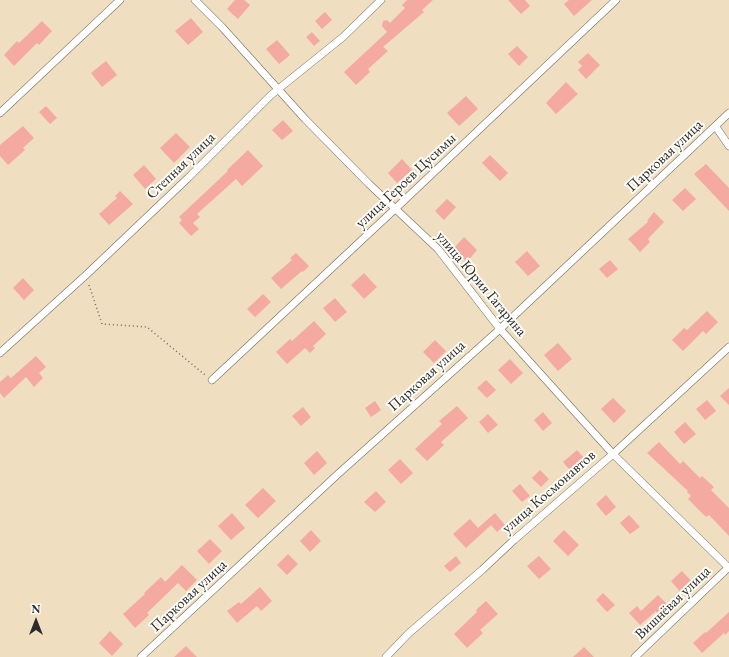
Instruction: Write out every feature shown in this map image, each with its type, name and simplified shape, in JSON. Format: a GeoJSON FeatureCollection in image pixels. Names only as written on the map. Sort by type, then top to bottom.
{"type":"FeatureCollection","features":[{"type":"Feature","properties":{"kind":"street"},"geometry":{"type":"LineString","coordinates":[[0,113],[120,0]]}},
{"type":"Feature","properties":{"kind":"street","name":"улица Юрия Гагарина"},"geometry":{"type":"LineString","coordinates":[[195,0],[222,27],[278,91],[369,184],[438,249],[500,329],[613,454],[729,568]]}},
{"type":"Feature","properties":{"kind":"street","name":"Степная улица"},"geometry":{"type":"LineString","coordinates":[[0,353],[86,275],[188,178],[271,95],[278,91],[343,37],[381,0]]}},
{"type":"Feature","properties":{"kind":"street","name":"улица Героев Цусимы"},"geometry":{"type":"LineString","coordinates":[[212,380],[616,0]]}},
{"type":"Feature","properties":{"kind":"street","name":"Парковая улица"},"geometry":{"type":"LineString","coordinates":[[141,657],[338,474],[500,329],[674,163],[716,127],[729,113]]}},
{"type":"Feature","properties":{"kind":"street"},"geometry":{"type":"LineString","coordinates":[[716,127],[729,146]]}},
{"type":"Feature","properties":{"kind":"street","name":"улица Космонавтов"},"geometry":{"type":"LineString","coordinates":[[386,657],[408,634],[482,570],[514,540],[555,506],[729,347]]}},
{"type":"Feature","properties":{"kind":"street","name":"Вишнёвая улица"},"geometry":{"type":"LineString","coordinates":[[635,657],[729,568]]}},
{"type":"Feature","properties":{"kind":"path"},"geometry":{"type":"LineString","coordinates":[[86,275],[102,324],[147,327],[212,380]]}},
{"type":"Feature","properties":{"kind":"building"},"geometry":{"type":"Polygon","coordinates":[[[235,0],[244,0],[250,5],[238,19],[227,9],[235,0]]]}},
{"type":"Feature","properties":{"kind":"building"},"geometry":{"type":"Polygon","coordinates":[[[407,0],[433,0],[422,10],[424,12],[383,47],[388,51],[368,69],[370,72],[356,85],[344,72],[387,32],[382,26],[383,21],[387,20],[390,23],[405,8],[402,5],[407,0]]]}},
{"type":"Feature","properties":{"kind":"building"},"geometry":{"type":"Polygon","coordinates":[[[508,0],[525,0],[530,6],[521,14],[508,0]]]}},
{"type":"Feature","properties":{"kind":"building"},"geometry":{"type":"Polygon","coordinates":[[[569,0],[592,0],[574,16],[564,4],[569,0]]]}},
{"type":"Feature","properties":{"kind":"building"},"geometry":{"type":"Polygon","coordinates":[[[325,12],[332,20],[322,29],[315,21],[325,12]]]}},
{"type":"Feature","properties":{"kind":"building"},"geometry":{"type":"Polygon","coordinates":[[[191,18],[203,32],[188,45],[175,31],[191,18]]]}},
{"type":"Feature","properties":{"kind":"building"},"geometry":{"type":"Polygon","coordinates":[[[42,21],[52,31],[39,45],[37,43],[14,66],[4,55],[17,41],[19,43],[42,21]]]}},
{"type":"Feature","properties":{"kind":"building"},"geometry":{"type":"Polygon","coordinates":[[[312,32],[320,41],[314,46],[306,37],[312,32]]]}},
{"type":"Feature","properties":{"kind":"building"},"geometry":{"type":"Polygon","coordinates":[[[277,40],[290,55],[279,64],[266,49],[277,40]]]}},
{"type":"Feature","properties":{"kind":"building"},"geometry":{"type":"Polygon","coordinates":[[[517,46],[528,57],[519,66],[508,54],[517,46]]]}},
{"type":"Feature","properties":{"kind":"building"},"geometry":{"type":"Polygon","coordinates":[[[588,53],[600,65],[586,79],[578,70],[582,66],[578,62],[588,53]]]}},
{"type":"Feature","properties":{"kind":"building"},"geometry":{"type":"Polygon","coordinates":[[[106,61],[117,75],[102,87],[91,73],[106,61]]]}},
{"type":"Feature","properties":{"kind":"building"},"geometry":{"type":"Polygon","coordinates":[[[566,82],[578,94],[556,114],[546,103],[566,82]]]}},
{"type":"Feature","properties":{"kind":"building"},"geometry":{"type":"Polygon","coordinates":[[[466,96],[478,109],[459,126],[447,113],[466,96]]]}},
{"type":"Feature","properties":{"kind":"building"},"geometry":{"type":"Polygon","coordinates":[[[46,106],[57,118],[50,124],[39,112],[46,106]]]}},
{"type":"Feature","properties":{"kind":"building"},"geometry":{"type":"Polygon","coordinates":[[[283,120],[293,131],[282,140],[272,130],[283,120]]]}},
{"type":"Feature","properties":{"kind":"building"},"geometry":{"type":"Polygon","coordinates":[[[23,126],[34,138],[23,148],[25,150],[8,165],[0,156],[0,145],[23,126]]]}},
{"type":"Feature","properties":{"kind":"building"},"geometry":{"type":"Polygon","coordinates":[[[176,133],[190,147],[174,163],[160,148],[176,133]]]}},
{"type":"Feature","properties":{"kind":"building"},"geometry":{"type":"Polygon","coordinates":[[[248,150],[263,166],[242,186],[236,179],[197,214],[200,217],[193,223],[199,229],[191,236],[179,223],[182,220],[179,217],[248,150]]]}},
{"type":"Feature","properties":{"kind":"building"},"geometry":{"type":"Polygon","coordinates":[[[490,155],[508,173],[500,181],[482,163],[490,155]]]}},
{"type":"Feature","properties":{"kind":"building"},"geometry":{"type":"Polygon","coordinates":[[[402,159],[412,170],[397,183],[388,173],[402,159]]]}},
{"type":"Feature","properties":{"kind":"building"},"geometry":{"type":"Polygon","coordinates":[[[706,164],[729,188],[729,211],[694,174],[706,164]]]}},
{"type":"Feature","properties":{"kind":"building"},"geometry":{"type":"Polygon","coordinates":[[[144,165],[156,179],[145,189],[133,175],[144,165]]]}},
{"type":"Feature","properties":{"kind":"building"},"geometry":{"type":"Polygon","coordinates":[[[685,188],[696,199],[683,211],[672,200],[685,188]]]}},
{"type":"Feature","properties":{"kind":"building"},"geometry":{"type":"Polygon","coordinates":[[[120,191],[133,204],[109,225],[99,214],[117,198],[115,196],[120,191]]]}},
{"type":"Feature","properties":{"kind":"building"},"geometry":{"type":"Polygon","coordinates":[[[447,199],[456,207],[444,220],[435,211],[447,199]]]}},
{"type":"Feature","properties":{"kind":"building"},"geometry":{"type":"Polygon","coordinates":[[[654,212],[664,222],[648,239],[650,242],[640,252],[628,239],[648,222],[647,221],[654,212]]]}},
{"type":"Feature","properties":{"kind":"building"},"geometry":{"type":"Polygon","coordinates":[[[464,237],[477,250],[467,262],[453,249],[464,237]]]}},
{"type":"Feature","properties":{"kind":"building"},"geometry":{"type":"Polygon","coordinates":[[[527,251],[540,266],[528,276],[515,262],[527,251]]]}},
{"type":"Feature","properties":{"kind":"building"},"geometry":{"type":"Polygon","coordinates":[[[296,253],[309,266],[281,289],[271,278],[292,260],[290,258],[296,253]]]}},
{"type":"Feature","properties":{"kind":"building"},"geometry":{"type":"Polygon","coordinates":[[[610,260],[618,269],[607,278],[599,269],[610,260]]]}},
{"type":"Feature","properties":{"kind":"building"},"geometry":{"type":"Polygon","coordinates":[[[364,273],[377,287],[364,299],[351,285],[364,273]]]}},
{"type":"Feature","properties":{"kind":"building"},"geometry":{"type":"Polygon","coordinates":[[[23,278],[34,290],[24,300],[13,288],[23,278]]]}},
{"type":"Feature","properties":{"kind":"building"},"geometry":{"type":"Polygon","coordinates":[[[263,294],[271,302],[255,317],[247,309],[263,294]]]}},
{"type":"Feature","properties":{"kind":"building"},"geometry":{"type":"Polygon","coordinates":[[[335,298],[347,312],[335,322],[323,308],[335,298]]]}},
{"type":"Feature","properties":{"kind":"building"},"geometry":{"type":"Polygon","coordinates":[[[707,311],[718,322],[706,334],[703,331],[683,351],[672,340],[684,328],[687,330],[707,311]]]}},
{"type":"Feature","properties":{"kind":"building"},"geometry":{"type":"Polygon","coordinates":[[[314,321],[326,334],[313,346],[315,348],[310,353],[305,348],[287,364],[276,352],[290,339],[292,341],[314,321]]]}},
{"type":"Feature","properties":{"kind":"building"},"geometry":{"type":"Polygon","coordinates":[[[435,340],[446,351],[434,363],[423,352],[435,340]]]}},
{"type":"Feature","properties":{"kind":"building"},"geometry":{"type":"Polygon","coordinates":[[[558,343],[572,359],[558,371],[544,355],[558,343]]]}},
{"type":"Feature","properties":{"kind":"building"},"geometry":{"type":"Polygon","coordinates":[[[36,356],[46,367],[39,373],[43,378],[34,387],[26,377],[4,398],[0,393],[0,382],[8,375],[11,378],[36,356]]]}},
{"type":"Feature","properties":{"kind":"building"},"geometry":{"type":"Polygon","coordinates":[[[510,359],[523,373],[511,384],[498,370],[510,359]]]}},
{"type":"Feature","properties":{"kind":"building"},"geometry":{"type":"Polygon","coordinates":[[[486,380],[496,390],[487,398],[477,388],[486,380]]]}},
{"type":"Feature","properties":{"kind":"building"},"geometry":{"type":"Polygon","coordinates":[[[729,388],[729,405],[720,396],[729,388]]]}},
{"type":"Feature","properties":{"kind":"building"},"geometry":{"type":"Polygon","coordinates":[[[613,398],[626,411],[614,423],[601,409],[613,398]]]}},
{"type":"Feature","properties":{"kind":"building"},"geometry":{"type":"Polygon","coordinates":[[[707,400],[716,411],[705,420],[696,409],[707,400]]]}},
{"type":"Feature","properties":{"kind":"building"},"geometry":{"type":"Polygon","coordinates":[[[375,401],[381,410],[371,417],[365,408],[375,401]]]}},
{"type":"Feature","properties":{"kind":"building"},"geometry":{"type":"Polygon","coordinates":[[[457,406],[468,418],[441,442],[444,445],[427,461],[415,449],[442,424],[439,421],[457,406]]]}},
{"type":"Feature","properties":{"kind":"building"},"geometry":{"type":"Polygon","coordinates":[[[303,407],[311,417],[301,426],[292,416],[303,407]]]}},
{"type":"Feature","properties":{"kind":"building"},"geometry":{"type":"Polygon","coordinates":[[[543,412],[552,423],[543,431],[534,420],[543,412]]]}},
{"type":"Feature","properties":{"kind":"building"},"geometry":{"type":"Polygon","coordinates":[[[488,414],[498,425],[488,433],[479,422],[488,414]]]}},
{"type":"Feature","properties":{"kind":"building"},"geometry":{"type":"Polygon","coordinates":[[[685,422],[696,434],[684,444],[674,432],[685,422]]]}},
{"type":"Feature","properties":{"kind":"building"},"geometry":{"type":"Polygon","coordinates":[[[659,442],[680,464],[683,461],[700,478],[702,476],[714,487],[711,490],[729,508],[729,536],[709,515],[706,517],[688,499],[691,496],[687,492],[688,491],[647,453],[659,442]]]}},
{"type":"Feature","properties":{"kind":"building"},"geometry":{"type":"Polygon","coordinates":[[[577,450],[585,459],[582,462],[584,465],[573,474],[563,462],[577,450]]]}},
{"type":"Feature","properties":{"kind":"building"},"geometry":{"type":"Polygon","coordinates":[[[317,451],[327,463],[314,475],[304,463],[317,451]]]}},
{"type":"Feature","properties":{"kind":"building"},"geometry":{"type":"Polygon","coordinates":[[[400,459],[413,473],[401,484],[388,470],[400,459]]]}},
{"type":"Feature","properties":{"kind":"building"},"geometry":{"type":"Polygon","coordinates":[[[540,470],[549,479],[541,487],[532,478],[540,470]]]}},
{"type":"Feature","properties":{"kind":"building"},"geometry":{"type":"Polygon","coordinates":[[[520,484],[530,496],[522,502],[512,491],[520,484]]]}},
{"type":"Feature","properties":{"kind":"building"},"geometry":{"type":"Polygon","coordinates":[[[263,488],[276,501],[258,518],[245,505],[263,488]]]}},
{"type":"Feature","properties":{"kind":"building"},"geometry":{"type":"Polygon","coordinates":[[[376,491],[386,502],[375,512],[364,502],[376,491]]]}},
{"type":"Feature","properties":{"kind":"building"},"geometry":{"type":"Polygon","coordinates":[[[606,495],[616,507],[606,516],[596,504],[606,495]]]}},
{"type":"Feature","properties":{"kind":"building"},"geometry":{"type":"Polygon","coordinates":[[[232,513],[245,528],[231,540],[218,526],[232,513]]]}},
{"type":"Feature","properties":{"kind":"building"},"geometry":{"type":"Polygon","coordinates":[[[495,513],[505,525],[497,532],[491,525],[466,548],[453,534],[470,519],[478,528],[495,513]]]}},
{"type":"Feature","properties":{"kind":"building"},"geometry":{"type":"Polygon","coordinates":[[[629,515],[640,527],[630,534],[620,523],[629,515]]]}},
{"type":"Feature","properties":{"kind":"building"},"geometry":{"type":"Polygon","coordinates":[[[311,530],[321,541],[310,552],[300,541],[311,530]]]}},
{"type":"Feature","properties":{"kind":"building"},"geometry":{"type":"Polygon","coordinates":[[[564,530],[579,545],[568,556],[553,541],[564,530]]]}},
{"type":"Feature","properties":{"kind":"building"},"geometry":{"type":"Polygon","coordinates":[[[210,539],[222,551],[209,564],[197,551],[210,539]]]}},
{"type":"Feature","properties":{"kind":"building"},"geometry":{"type":"Polygon","coordinates":[[[288,554],[298,564],[287,575],[277,565],[288,554]]]}},
{"type":"Feature","properties":{"kind":"building"},"geometry":{"type":"Polygon","coordinates":[[[456,556],[461,563],[450,572],[444,566],[456,556]]]}},
{"type":"Feature","properties":{"kind":"building"},"geometry":{"type":"Polygon","coordinates":[[[539,556],[551,569],[539,579],[527,566],[539,556]]]}},
{"type":"Feature","properties":{"kind":"building"},"geometry":{"type":"Polygon","coordinates":[[[182,565],[197,580],[186,591],[178,583],[147,613],[149,615],[135,628],[123,614],[161,577],[165,582],[182,565]]]}},
{"type":"Feature","properties":{"kind":"building"},"geometry":{"type":"Polygon","coordinates":[[[682,571],[693,583],[682,594],[671,581],[682,571]]]}},
{"type":"Feature","properties":{"kind":"building"},"geometry":{"type":"Polygon","coordinates":[[[260,587],[272,601],[261,611],[257,606],[237,623],[227,611],[239,602],[241,604],[260,587]]]}},
{"type":"Feature","properties":{"kind":"building"},"geometry":{"type":"Polygon","coordinates":[[[603,593],[615,605],[607,612],[596,600],[603,593]]]}},
{"type":"Feature","properties":{"kind":"building"},"geometry":{"type":"Polygon","coordinates":[[[658,595],[667,604],[657,613],[656,611],[640,625],[629,613],[637,606],[641,611],[658,595]]]}},
{"type":"Feature","properties":{"kind":"building"},"geometry":{"type":"Polygon","coordinates":[[[486,601],[498,614],[480,630],[483,633],[467,648],[454,634],[486,601]]]}},
{"type":"Feature","properties":{"kind":"building"},"geometry":{"type":"Polygon","coordinates":[[[729,612],[729,631],[725,635],[724,633],[702,653],[693,643],[729,612]]]}},
{"type":"Feature","properties":{"kind":"building"},"geometry":{"type":"Polygon","coordinates":[[[110,631],[123,644],[112,656],[99,643],[110,631]]]}},
{"type":"Feature","properties":{"kind":"building"},"geometry":{"type":"Polygon","coordinates":[[[186,646],[197,657],[174,657],[186,646]]]}},
{"type":"Feature","properties":{"kind":"building"},"geometry":{"type":"Polygon","coordinates":[[[584,647],[594,657],[573,657],[584,647]]]}}]}
